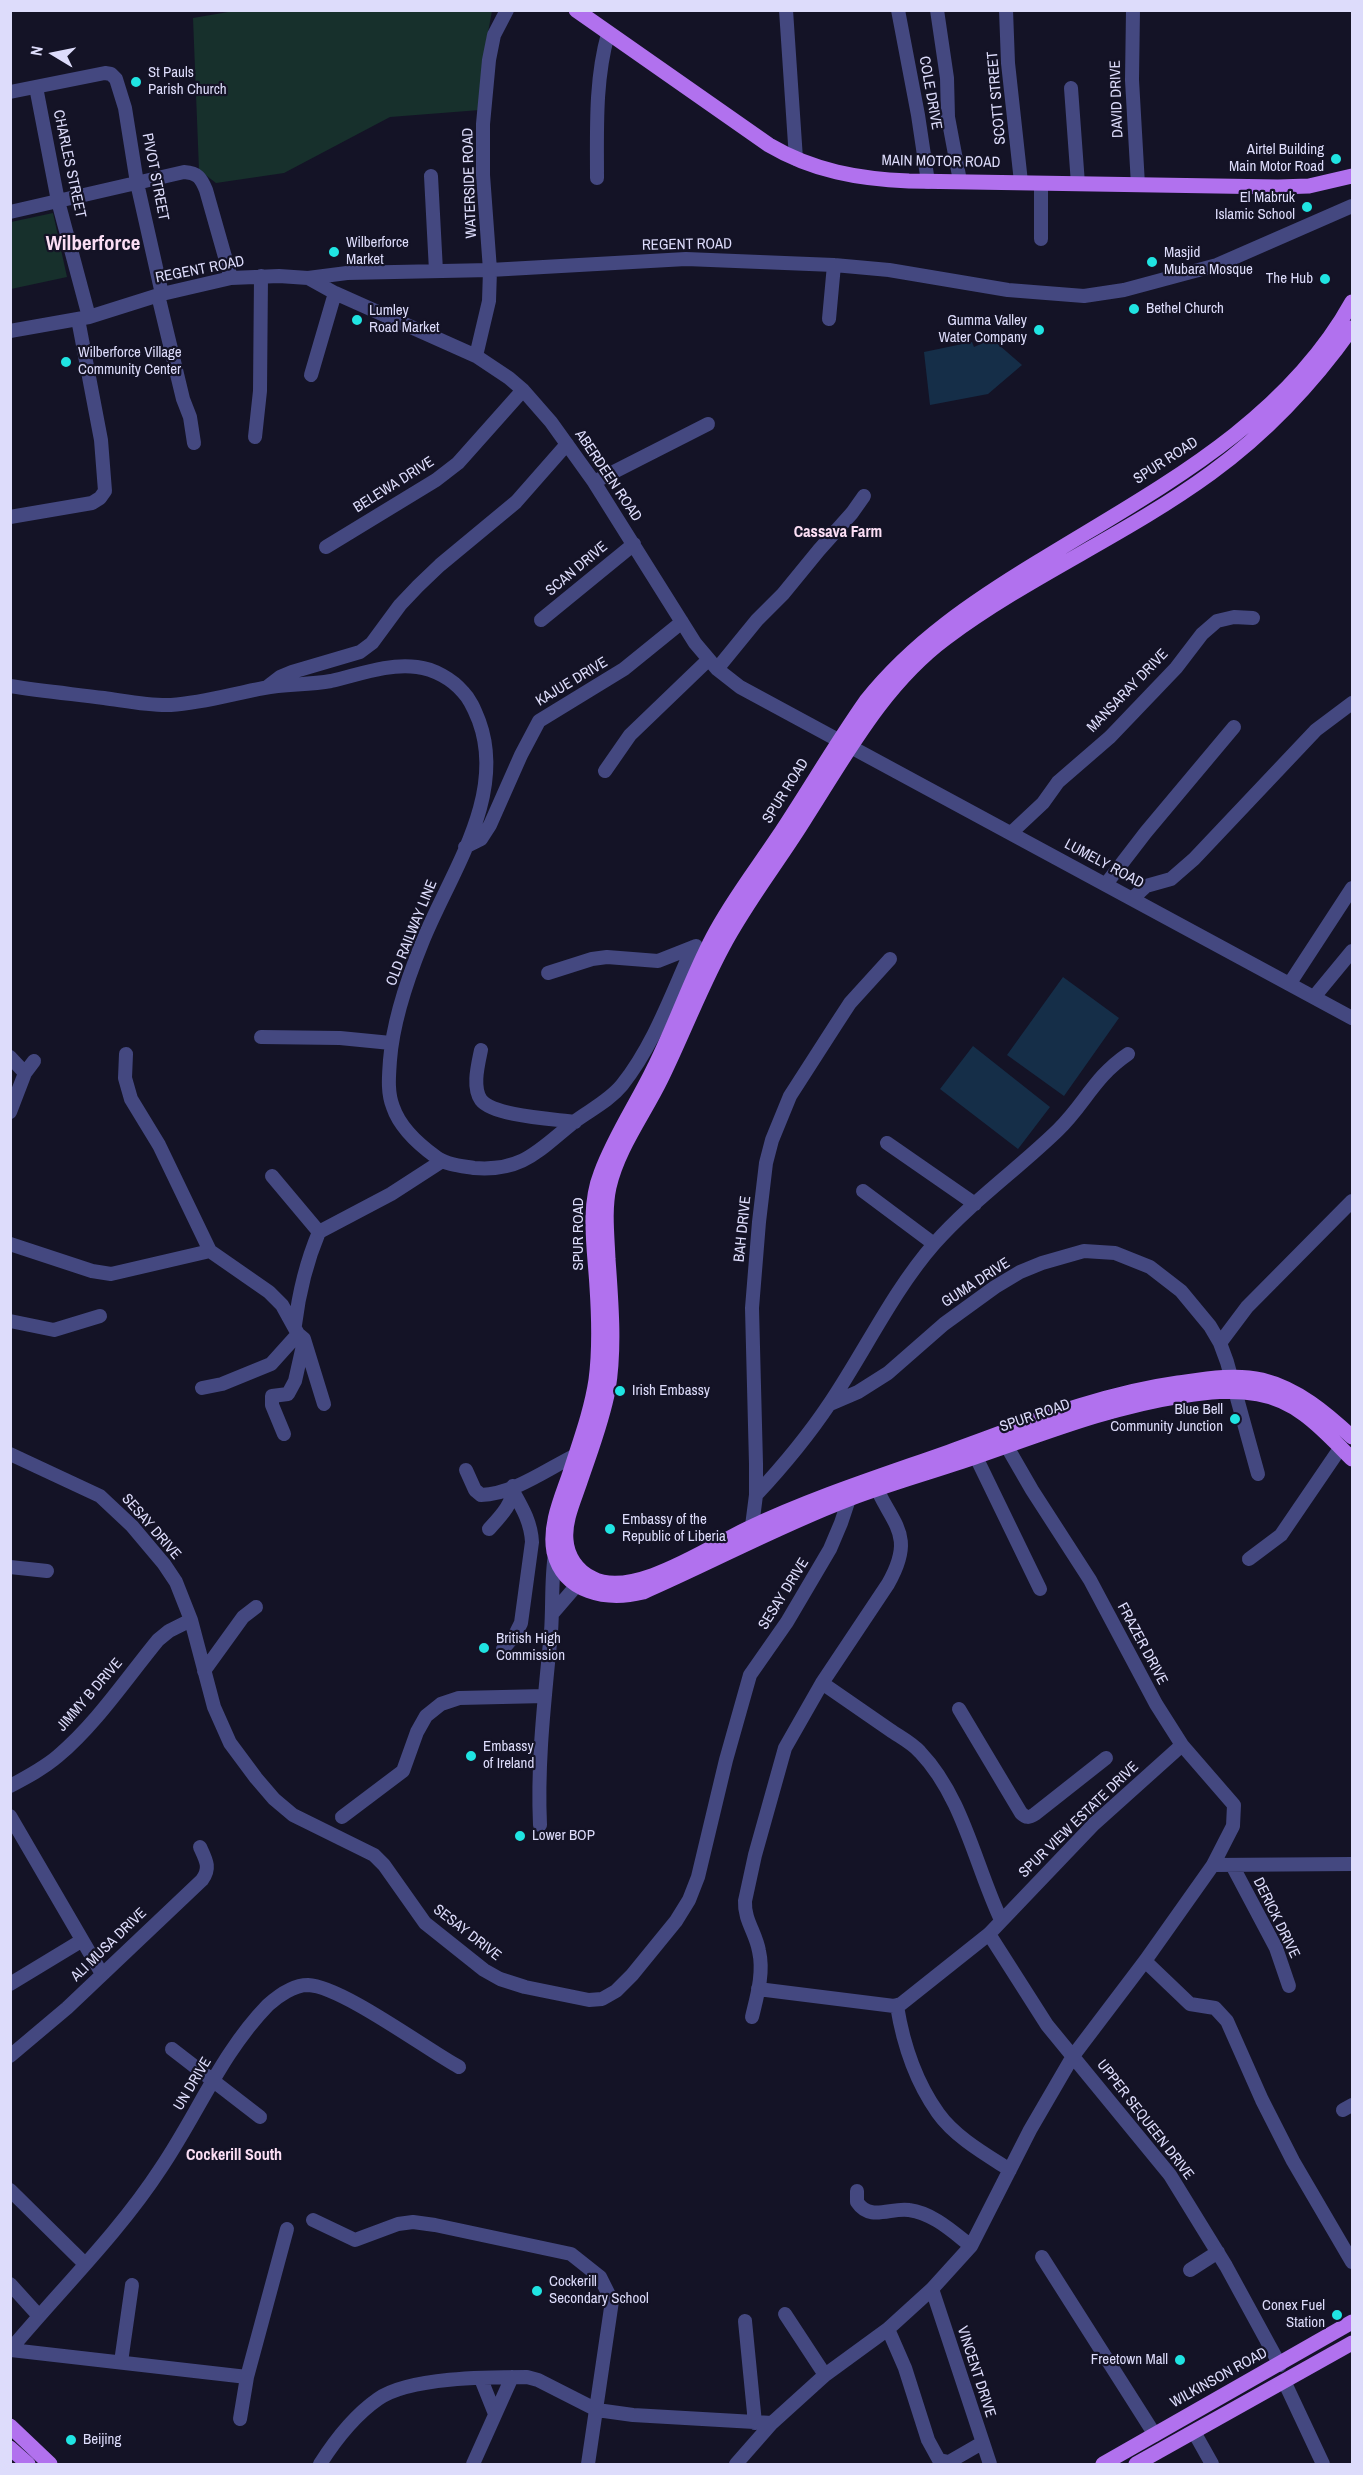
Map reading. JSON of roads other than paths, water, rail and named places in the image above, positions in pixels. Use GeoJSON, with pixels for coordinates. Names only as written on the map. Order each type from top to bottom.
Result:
{"type":"FeatureCollection","features":[{"type":"Feature","properties":{"kind":"main road","name":"MAIN MOTOR ROAD"},"geometry":{"type":"LineString","coordinates":[[576,10],[769,145],[796,159],[832,172],[879,180],[928,182],[1290,187],[1309,186],[1353,176]]}},
{"type":"Feature","properties":{"kind":"main road","name":"SPUR ROAD"},"geometry":{"type":"LineString","coordinates":[[555,1554],[554,1524],[588,1418],[596,1380],[600,1176],[610,1150],[641,1095],[662,1051],[712,938],[845,743],[895,684],[918,661],[1014,584],[1166,502],[1207,476],[1235,454],[1306,386],[1350,323],[1353,302]]}},
{"type":"Feature","properties":{"kind":"main road","name":"SPUR ROAD"},"geometry":{"type":"LineString","coordinates":[[708,1555],[623,1584],[608,1584],[592,1579],[581,1570],[567,1550],[565,1535],[568,1518],[600,1424],[608,1392],[612,1360],[600,1220],[615,1167],[664,1073],[722,948],[845,743]]}},
{"type":"Feature","properties":{"kind":"main road","name":"SPUR ROAD"},"geometry":{"type":"LineString","coordinates":[[577,1585],[594,1594],[611,1597],[643,1592],[754,1532],[848,1493],[1163,1385],[1233,1384],[1261,1380],[1291,1390],[1314,1404],[1347,1442],[1353,1459]]}},
{"type":"Feature","properties":{"kind":"main road","name":"SPUR ROAD"},"geometry":{"type":"LineString","coordinates":[[953,1456],[976,1456],[1003,1439]]}},
{"type":"Feature","properties":{"kind":"main road"},"geometry":{"type":"LineString","coordinates":[[555,1554],[566,1574],[577,1585]]}},
{"type":"Feature","properties":{"kind":"main road","name":"WILKINSON ROAD"},"geometry":{"type":"LineString","coordinates":[[1103,2464],[1353,2322]]}},
{"type":"Feature","properties":{"kind":"main road"},"geometry":{"type":"LineString","coordinates":[[1136,2464],[1348,2346],[1335,2333]]}},
{"type":"Feature","properties":{"kind":"main road"},"geometry":{"type":"LineString","coordinates":[[1202,2409],[1210,2423]]}},
{"type":"Feature","properties":{"kind":"main road"},"geometry":{"type":"LineString","coordinates":[[10,2426],[50,2464]]}},
{"type":"Feature","properties":{"kind":"main road"},"geometry":{"type":"LineString","coordinates":[[10,2448],[28,2464]]}},
{"type":"Feature","properties":{"kind":"street","name":"WATERSIDE ROAD"},"geometry":{"type":"LineString","coordinates":[[476,356],[489,301],[490,270],[483,175],[483,124],[489,60],[494,35],[507,10]]}},
{"type":"Feature","properties":{"kind":"street"},"geometry":{"type":"LineString","coordinates":[[786,10],[796,159]]}},
{"type":"Feature","properties":{"kind":"street","name":"COLE DRIVE"},"geometry":{"type":"LineString","coordinates":[[898,10],[928,182]]}},
{"type":"Feature","properties":{"kind":"street"},"geometry":{"type":"LineString","coordinates":[[937,10],[947,78],[948,117],[960,181]]}},
{"type":"Feature","properties":{"kind":"street","name":"SCOTT STREET"},"geometry":{"type":"LineString","coordinates":[[1006,10],[1008,63],[1021,182]]}},
{"type":"Feature","properties":{"kind":"street","name":"DAVID DRIVE"},"geometry":{"type":"LineString","coordinates":[[1133,10],[1131,80],[1138,185]]}},
{"type":"Feature","properties":{"kind":"street"},"geometry":{"type":"LineString","coordinates":[[597,178],[597,103],[602,53],[608,33]]}},
{"type":"Feature","properties":{"kind":"street","name":"PIVOT STREET"},"geometry":{"type":"LineString","coordinates":[[36,87],[105,74],[111,74],[116,79],[125,108],[137,183],[194,443]]}},
{"type":"Feature","properties":{"kind":"street"},"geometry":{"type":"LineString","coordinates":[[10,92],[36,87]]}},
{"type":"Feature","properties":{"kind":"street","name":"CHARLES STREET"},"geometry":{"type":"LineString","coordinates":[[10,517],[92,503],[105,491],[106,482],[83,318],[36,87]]}},
{"type":"Feature","properties":{"kind":"street"},"geometry":{"type":"LineString","coordinates":[[1071,88],[1078,184]]}},
{"type":"Feature","properties":{"kind":"street"},"geometry":{"type":"LineString","coordinates":[[10,212],[184,172],[193,172],[203,184],[231,278]]}},
{"type":"Feature","properties":{"kind":"street"},"geometry":{"type":"LineString","coordinates":[[431,176],[436,271]]}},
{"type":"Feature","properties":{"kind":"street"},"geometry":{"type":"LineString","coordinates":[[1041,183],[1041,239]]}},
{"type":"Feature","properties":{"kind":"street","name":"REGENT ROAD"},"geometry":{"type":"LineString","coordinates":[[10,331],[83,318],[160,294],[231,278],[261,276],[308,278],[347,273],[490,270],[686,259],[834,265],[889,270],[1038,294],[1084,296],[1104,294],[1217,265],[1353,206]]}},
{"type":"Feature","properties":{"kind":"street"},"geometry":{"type":"LineString","coordinates":[[829,320],[834,265]]}},
{"type":"Feature","properties":{"kind":"street"},"geometry":{"type":"LineString","coordinates":[[255,437],[261,391],[261,276]]}},
{"type":"Feature","properties":{"kind":"street","name":"ABERDEEN ROAD"},"geometry":{"type":"LineString","coordinates":[[308,278],[335,293],[476,356],[523,390],[567,444],[594,482],[682,622],[713,665],[740,687],[770,705],[845,743]]}},
{"type":"Feature","properties":{"kind":"street"},"geometry":{"type":"LineString","coordinates":[[311,375],[335,293]]}},
{"type":"Feature","properties":{"kind":"street","name":"BELEWA DRIVE"},"geometry":{"type":"LineString","coordinates":[[326,547],[436,480],[458,463],[523,390]]}},
{"type":"Feature","properties":{"kind":"street"},"geometry":{"type":"LineString","coordinates":[[594,482],[708,424]]}},
{"type":"Feature","properties":{"kind":"street","name":"OLD RAILWAY LINE"},"geometry":{"type":"LineString","coordinates":[[267,687],[280,677],[360,652],[372,643],[400,604],[440,565],[516,502],[567,444]]}},
{"type":"Feature","properties":{"kind":"street"},"geometry":{"type":"LineString","coordinates":[[605,771],[630,735],[713,665],[864,496]]}},
{"type":"Feature","properties":{"kind":"street","name":"SCAN DRIVE"},"geometry":{"type":"LineString","coordinates":[[541,620],[634,544]]}},
{"type":"Feature","properties":{"kind":"street","name":"MANSARAY DRIVE"},"geometry":{"type":"LineString","coordinates":[[1011,833],[1043,803],[1058,782],[1110,737],[1176,668],[1202,634],[1217,621],[1234,617],[1253,618]]}},
{"type":"Feature","properties":{"kind":"street","name":"KAJUE DRIVE"},"geometry":{"type":"LineString","coordinates":[[465,847],[481,839],[490,825],[539,721],[624,669],[682,622]]}},
{"type":"Feature","properties":{"kind":"street","name":"OLD RAILWAY LINE"},"geometry":{"type":"LineString","coordinates":[[10,686],[167,705],[210,702],[267,687],[301,686],[390,668],[415,666],[433,670],[463,691],[473,704],[482,730],[488,755],[487,778],[472,831],[410,975],[391,1042],[389,1083],[392,1106],[401,1124],[417,1142],[442,1161],[491,1169],[518,1165],[537,1154],[620,1088],[654,1032],[693,947]]}},
{"type":"Feature","properties":{"kind":"street"},"geometry":{"type":"LineString","coordinates":[[1133,898],[1146,886],[1171,879],[1194,859],[1316,730],[1353,703]]}},
{"type":"Feature","properties":{"kind":"street"},"geometry":{"type":"LineString","coordinates":[[1106,884],[1146,832],[1234,727]]}},
{"type":"Feature","properties":{"kind":"street","name":"LUMELY ROAD"},"geometry":{"type":"LineString","coordinates":[[845,743],[1353,1018]]}},
{"type":"Feature","properties":{"kind":"street"},"geometry":{"type":"LineString","coordinates":[[1290,983],[1353,888]]}},
{"type":"Feature","properties":{"kind":"street"},"geometry":{"type":"LineString","coordinates":[[548,973],[592,959],[607,957],[658,961],[712,938]]}},
{"type":"Feature","properties":{"kind":"street"},"geometry":{"type":"LineString","coordinates":[[1314,997],[1353,951]]}},
{"type":"Feature","properties":{"kind":"street","name":"BAH DRIVE"},"geometry":{"type":"LineString","coordinates":[[754,1532],[756,1495],[752,1308],[759,1222],[772,1140],[790,1096],[829,1035],[850,1003],[890,959]]}},
{"type":"Feature","properties":{"kind":"street"},"geometry":{"type":"LineString","coordinates":[[261,1037],[340,1038],[391,1042]]}},
{"type":"Feature","properties":{"kind":"street"},"geometry":{"type":"LineString","coordinates":[[481,1050],[477,1090],[482,1102],[513,1113],[575,1122]]}},
{"type":"Feature","properties":{"kind":"street"},"geometry":{"type":"LineString","coordinates":[[126,1054],[125,1078],[131,1099],[159,1145],[210,1251],[269,1292],[282,1305],[299,1333],[324,1404]]}},
{"type":"Feature","properties":{"kind":"street"},"geometry":{"type":"LineString","coordinates":[[756,1495],[803,1441],[830,1404],[877,1327],[934,1244],[1061,1127],[1101,1076],[1128,1054]]}},
{"type":"Feature","properties":{"kind":"street"},"geometry":{"type":"LineString","coordinates":[[10,1057],[29,1067],[10,1112]]}},
{"type":"Feature","properties":{"kind":"street"},"geometry":{"type":"LineString","coordinates":[[887,1143],[975,1204]]}},
{"type":"Feature","properties":{"kind":"street"},"geometry":{"type":"LineString","coordinates":[[284,1434],[272,1405],[272,1396],[288,1394],[295,1381],[300,1285],[319,1232],[399,1189],[442,1161]]}},
{"type":"Feature","properties":{"kind":"street"},"geometry":{"type":"LineString","coordinates":[[272,1176],[319,1232]]}},
{"type":"Feature","properties":{"kind":"street"},"geometry":{"type":"LineString","coordinates":[[862,1191],[934,1244]]}},
{"type":"Feature","properties":{"kind":"street"},"geometry":{"type":"LineString","coordinates":[[1220,1343],[1247,1307],[1351,1204]]}},
{"type":"Feature","properties":{"kind":"street"},"geometry":{"type":"LineString","coordinates":[[10,1244],[92,1272],[111,1274],[210,1251]]}},
{"type":"Feature","properties":{"kind":"street","name":"GUMA DRIVE"},"geometry":{"type":"LineString","coordinates":[[830,1404],[858,1392],[888,1373],[944,1324],[995,1287],[1042,1263],[1084,1251],[1115,1252],[1150,1267],[1181,1291],[1210,1326],[1220,1343],[1258,1473]]}},
{"type":"Feature","properties":{"kind":"street"},"geometry":{"type":"LineString","coordinates":[[10,1321],[40,1329],[60,1330],[100,1316]]}},
{"type":"Feature","properties":{"kind":"street"},"geometry":{"type":"LineString","coordinates":[[202,1388],[222,1384],[271,1364],[299,1333]]}},
{"type":"Feature","properties":{"kind":"street","name":"FRAZER DRIVE"},"geometry":{"type":"LineString","coordinates":[[736,2464],[772,2423],[825,2375],[904,2315],[932,2289],[971,2246],[1030,2130],[1073,2056],[1145,1961],[1213,1865],[1233,1826],[1234,1805],[1182,1745],[1156,1704],[1090,1580],[1032,1490],[1003,1439]]}},
{"type":"Feature","properties":{"kind":"street"},"geometry":{"type":"LineString","coordinates":[[1249,1559],[1281,1535],[1347,1442]]}},
{"type":"Feature","properties":{"kind":"street","name":"SESAY DRIVE"},"geometry":{"type":"LineString","coordinates":[[10,1454],[100,1496],[117,1510],[164,1564],[176,1582],[191,1620],[214,1707],[230,1743],[262,1785],[293,1815],[374,1855],[384,1865],[425,1923],[484,1970],[500,1979],[525,1987],[589,2000],[602,1999],[616,1991],[676,1921],[689,1900],[698,1877],[726,1760],[750,1675],[812,1582],[830,1549],[848,1493]]}},
{"type":"Feature","properties":{"kind":"street"},"geometry":{"type":"LineString","coordinates":[[466,1470],[475,1490],[481,1495],[514,1490],[576,1455]]}},
{"type":"Feature","properties":{"kind":"street"},"geometry":{"type":"LineString","coordinates":[[976,1456],[1040,1589]]}},
{"type":"Feature","properties":{"kind":"street"},"geometry":{"type":"LineString","coordinates":[[752,2017],[761,1963],[759,1949],[745,1911],[745,1901],[778,1769],[795,1727],[898,1567],[903,1547],[900,1531],[875,1484]]}},
{"type":"Feature","properties":{"kind":"street"},"geometry":{"type":"LineString","coordinates":[[489,1529],[499,1518],[514,1490]]}},
{"type":"Feature","properties":{"kind":"street"},"geometry":{"type":"LineString","coordinates":[[503,1649],[515,1635],[521,1623],[532,1542],[527,1516],[514,1490]]}},
{"type":"Feature","properties":{"kind":"street"},"geometry":{"type":"LineString","coordinates":[[540,1825],[538,1769],[555,1554]]}},
{"type":"Feature","properties":{"kind":"street"},"geometry":{"type":"LineString","coordinates":[[10,1567],[47,1571]]}},
{"type":"Feature","properties":{"kind":"street"},"geometry":{"type":"LineString","coordinates":[[552,1614],[577,1585]]}},
{"type":"Feature","properties":{"kind":"street"},"geometry":{"type":"LineString","coordinates":[[204,1671],[243,1617],[256,1607]]}},
{"type":"Feature","properties":{"kind":"street","name":"JIMMY B DRIVE"},"geometry":{"type":"LineString","coordinates":[[10,1786],[58,1756],[85,1729],[158,1640],[169,1631],[191,1620]]}},
{"type":"Feature","properties":{"kind":"street"},"geometry":{"type":"LineString","coordinates":[[822,1683],[919,1750],[937,1773],[957,1811],[987,1891],[1001,1920]]}},
{"type":"Feature","properties":{"kind":"street"},"geometry":{"type":"LineString","coordinates":[[342,1817],[403,1771],[417,1732],[426,1716],[441,1704],[459,1698],[545,1696]]}},
{"type":"Feature","properties":{"kind":"street"},"geometry":{"type":"LineString","coordinates":[[959,1709],[1025,1817],[1035,1814],[1106,1758]]}},
{"type":"Feature","properties":{"kind":"street","name":"SPUR VIEW ESTATE DRIVE"},"geometry":{"type":"LineString","coordinates":[[897,2006],[911,1998],[989,1934],[1094,1824],[1182,1745]]}},
{"type":"Feature","properties":{"kind":"street"},"geometry":{"type":"LineString","coordinates":[[10,1816],[102,1974]]}},
{"type":"Feature","properties":{"kind":"street","name":"ALI MUSA DRIVE"},"geometry":{"type":"LineString","coordinates":[[10,2056],[34,2038],[202,1880],[208,1870],[208,1864],[200,1847]]}},
{"type":"Feature","properties":{"kind":"street","name":"DERICK DRIVE"},"geometry":{"type":"LineString","coordinates":[[1213,1865],[1353,1864]]}},
{"type":"Feature","properties":{"kind":"street","name":"DERICK DRIVE"},"geometry":{"type":"LineString","coordinates":[[1232,1865],[1276,1948],[1289,1986]]}},
{"type":"Feature","properties":{"kind":"street","name":"UPPER SEQUEEN DRIVE"},"geometry":{"type":"LineString","coordinates":[[989,1934],[1047,2025],[1170,2175],[1218,2252],[1280,2365]]}},
{"type":"Feature","properties":{"kind":"street"},"geometry":{"type":"LineString","coordinates":[[10,1984],[81,1941]]}},
{"type":"Feature","properties":{"kind":"street"},"geometry":{"type":"LineString","coordinates":[[1145,1961],[1190,2004],[1215,2008],[1227,2020],[1262,2100],[1293,2162],[1353,2262]]}},
{"type":"Feature","properties":{"kind":"street","name":"UN DRIVE"},"geometry":{"type":"LineString","coordinates":[[11,2350],[85,2264],[160,2170],[213,2080],[249,2027],[269,2004],[289,1990],[307,1985],[327,1990],[349,2000],[459,2067]]}},
{"type":"Feature","properties":{"kind":"street"},"geometry":{"type":"LineString","coordinates":[[758,1989],[897,2006],[901,2033],[912,2062],[938,2114],[976,2148],[1010,2170]]}},
{"type":"Feature","properties":{"kind":"street"},"geometry":{"type":"LineString","coordinates":[[172,2049],[260,2117]]}},
{"type":"Feature","properties":{"kind":"street"},"geometry":{"type":"LineString","coordinates":[[10,2190],[85,2264]]}},
{"type":"Feature","properties":{"kind":"street"},"geometry":{"type":"LineString","coordinates":[[857,2191],[857,2202],[862,2209],[878,2213],[902,2210],[918,2212],[945,2225],[971,2246]]}},
{"type":"Feature","properties":{"kind":"street"},"geometry":{"type":"LineString","coordinates":[[313,2220],[355,2240],[398,2224],[413,2222],[571,2254],[600,2277],[612,2301],[588,2464]]}},
{"type":"Feature","properties":{"kind":"street"},"geometry":{"type":"LineString","coordinates":[[240,2420],[247,2377],[287,2229]]}},
{"type":"Feature","properties":{"kind":"street"},"geometry":{"type":"LineString","coordinates":[[1190,2270],[1218,2252]]}},
{"type":"Feature","properties":{"kind":"street"},"geometry":{"type":"LineString","coordinates":[[1042,2257],[1155,2435]]}},
{"type":"Feature","properties":{"kind":"street"},"geometry":{"type":"LineString","coordinates":[[10,2284],[39,2316]]}},
{"type":"Feature","properties":{"kind":"street"},"geometry":{"type":"LineString","coordinates":[[121,2362],[132,2285]]}},
{"type":"Feature","properties":{"kind":"street","name":"VINCENT DRIVE"},"geometry":{"type":"LineString","coordinates":[[932,2289],[990,2464]]}},
{"type":"Feature","properties":{"kind":"street"},"geometry":{"type":"LineString","coordinates":[[785,2314],[825,2375]]}},
{"type":"Feature","properties":{"kind":"street"},"geometry":{"type":"LineString","coordinates":[[744,2322],[755,2422]]}},
{"type":"Feature","properties":{"kind":"street"},"geometry":{"type":"LineString","coordinates":[[888,2329],[905,2368],[928,2440],[939,2460],[949,2462],[982,2443]]}},
{"type":"Feature","properties":{"kind":"street"},"geometry":{"type":"LineString","coordinates":[[11,2350],[247,2377]]}},
{"type":"Feature","properties":{"kind":"street"},"geometry":{"type":"LineString","coordinates":[[473,2464],[512,2377]]}},
{"type":"Feature","properties":{"kind":"street"},"geometry":{"type":"LineString","coordinates":[[320,2464],[329,2450],[378,2399],[396,2389],[419,2384],[512,2377],[538,2380],[597,2410],[772,2423]]}},
{"type":"Feature","properties":{"kind":"street"},"geometry":{"type":"LineString","coordinates":[[481,2379],[495,2414]]}},
{"type":"Feature","properties":{"kind":"street"},"geometry":{"type":"LineString","coordinates":[[1284,2382],[1323,2464]]}},
{"type":"Feature","properties":{"kind":"street"},"geometry":{"type":"LineString","coordinates":[[1194,2432],[1212,2464]]}},
{"type":"Feature","properties":{"kind":"water"},"geometry":{"type":"Polygon","coordinates":[[[992,339],[1022,365],[988,394],[930,405],[924,352],[972,342],[974,347],[992,339]]]}},
{"type":"Feature","properties":{"kind":"water"},"geometry":{"type":"Polygon","coordinates":[[[1063,977],[1119,1018],[1064,1096],[1007,1055],[1063,977]]]}},
{"type":"Feature","properties":{"kind":"water"},"geometry":{"type":"Polygon","coordinates":[[[973,1046],[1050,1107],[1018,1149],[940,1089],[973,1046]]]}},
{"type":"Feature","properties":{"kind":"place","name":"St Pauls Parish Church"},"geometry":{"type":"Point","coordinates":[136,82]}},
{"type":"Feature","properties":{"kind":"place","name":"Airtel Building Main Motor Road"},"geometry":{"type":"Point","coordinates":[1336,159]}},
{"type":"Feature","properties":{"kind":"place","name":"El Mabruk Islamic School"},"geometry":{"type":"Point","coordinates":[1307,207]}},
{"type":"Feature","properties":{"kind":"place","name":"Wilberforce Market"},"geometry":{"type":"Point","coordinates":[334,252]}},
{"type":"Feature","properties":{"kind":"place","name":"Masjid Mubara Mosque"},"geometry":{"type":"Point","coordinates":[1152,262]}},
{"type":"Feature","properties":{"kind":"place","name":"The Hub"},"geometry":{"type":"Point","coordinates":[1325,279]}},
{"type":"Feature","properties":{"kind":"place","name":"Bethel Church"},"geometry":{"type":"Point","coordinates":[1134,309]}},
{"type":"Feature","properties":{"kind":"place","name":"Lumley Road Market"},"geometry":{"type":"Point","coordinates":[357,320]}},
{"type":"Feature","properties":{"kind":"place","name":"Gumma Valley Water Company"},"geometry":{"type":"Point","coordinates":[1039,330]}},
{"type":"Feature","properties":{"kind":"place","name":"Wilberforce Village Community Center"},"geometry":{"type":"Point","coordinates":[66,362]}},
{"type":"Feature","properties":{"kind":"place","name":"Irish Embassy"},"geometry":{"type":"Point","coordinates":[620,1391]}},
{"type":"Feature","properties":{"kind":"place","name":"Blue Bell Community Junction"},"geometry":{"type":"Point","coordinates":[1235,1419]}},
{"type":"Feature","properties":{"kind":"place","name":"Embassy of the Republic of Liberia"},"geometry":{"type":"Point","coordinates":[610,1529]}},
{"type":"Feature","properties":{"kind":"place","name":"British High Commission"},"geometry":{"type":"Point","coordinates":[484,1648]}},
{"type":"Feature","properties":{"kind":"place","name":"Embassy of Ireland"},"geometry":{"type":"Point","coordinates":[471,1756]}},
{"type":"Feature","properties":{"kind":"place","name":"Lower BOP"},"geometry":{"type":"Point","coordinates":[520,1836]}},
{"type":"Feature","properties":{"kind":"place","name":"Cockerill Secondary School"},"geometry":{"type":"Point","coordinates":[537,2291]}},
{"type":"Feature","properties":{"kind":"place","name":"Conex Fuel Station"},"geometry":{"type":"Point","coordinates":[1337,2315]}},
{"type":"Feature","properties":{"kind":"place","name":"Freetown Mall"},"geometry":{"type":"Point","coordinates":[1180,2360]}},
{"type":"Feature","properties":{"kind":"place","name":"Beijing"},"geometry":{"type":"Point","coordinates":[71,2440]}},
{"type":"Feature","properties":{"kind":"district","name":"Wilberforce"},"geometry":{"type":"Point","coordinates":[93,244]}},
{"type":"Feature","properties":{"kind":"district","name":"Cassava Farm"},"geometry":{"type":"Point","coordinates":[838,533]}},
{"type":"Feature","properties":{"kind":"district","name":"Cockerill South"},"geometry":{"type":"Point","coordinates":[234,2156]}}]}
